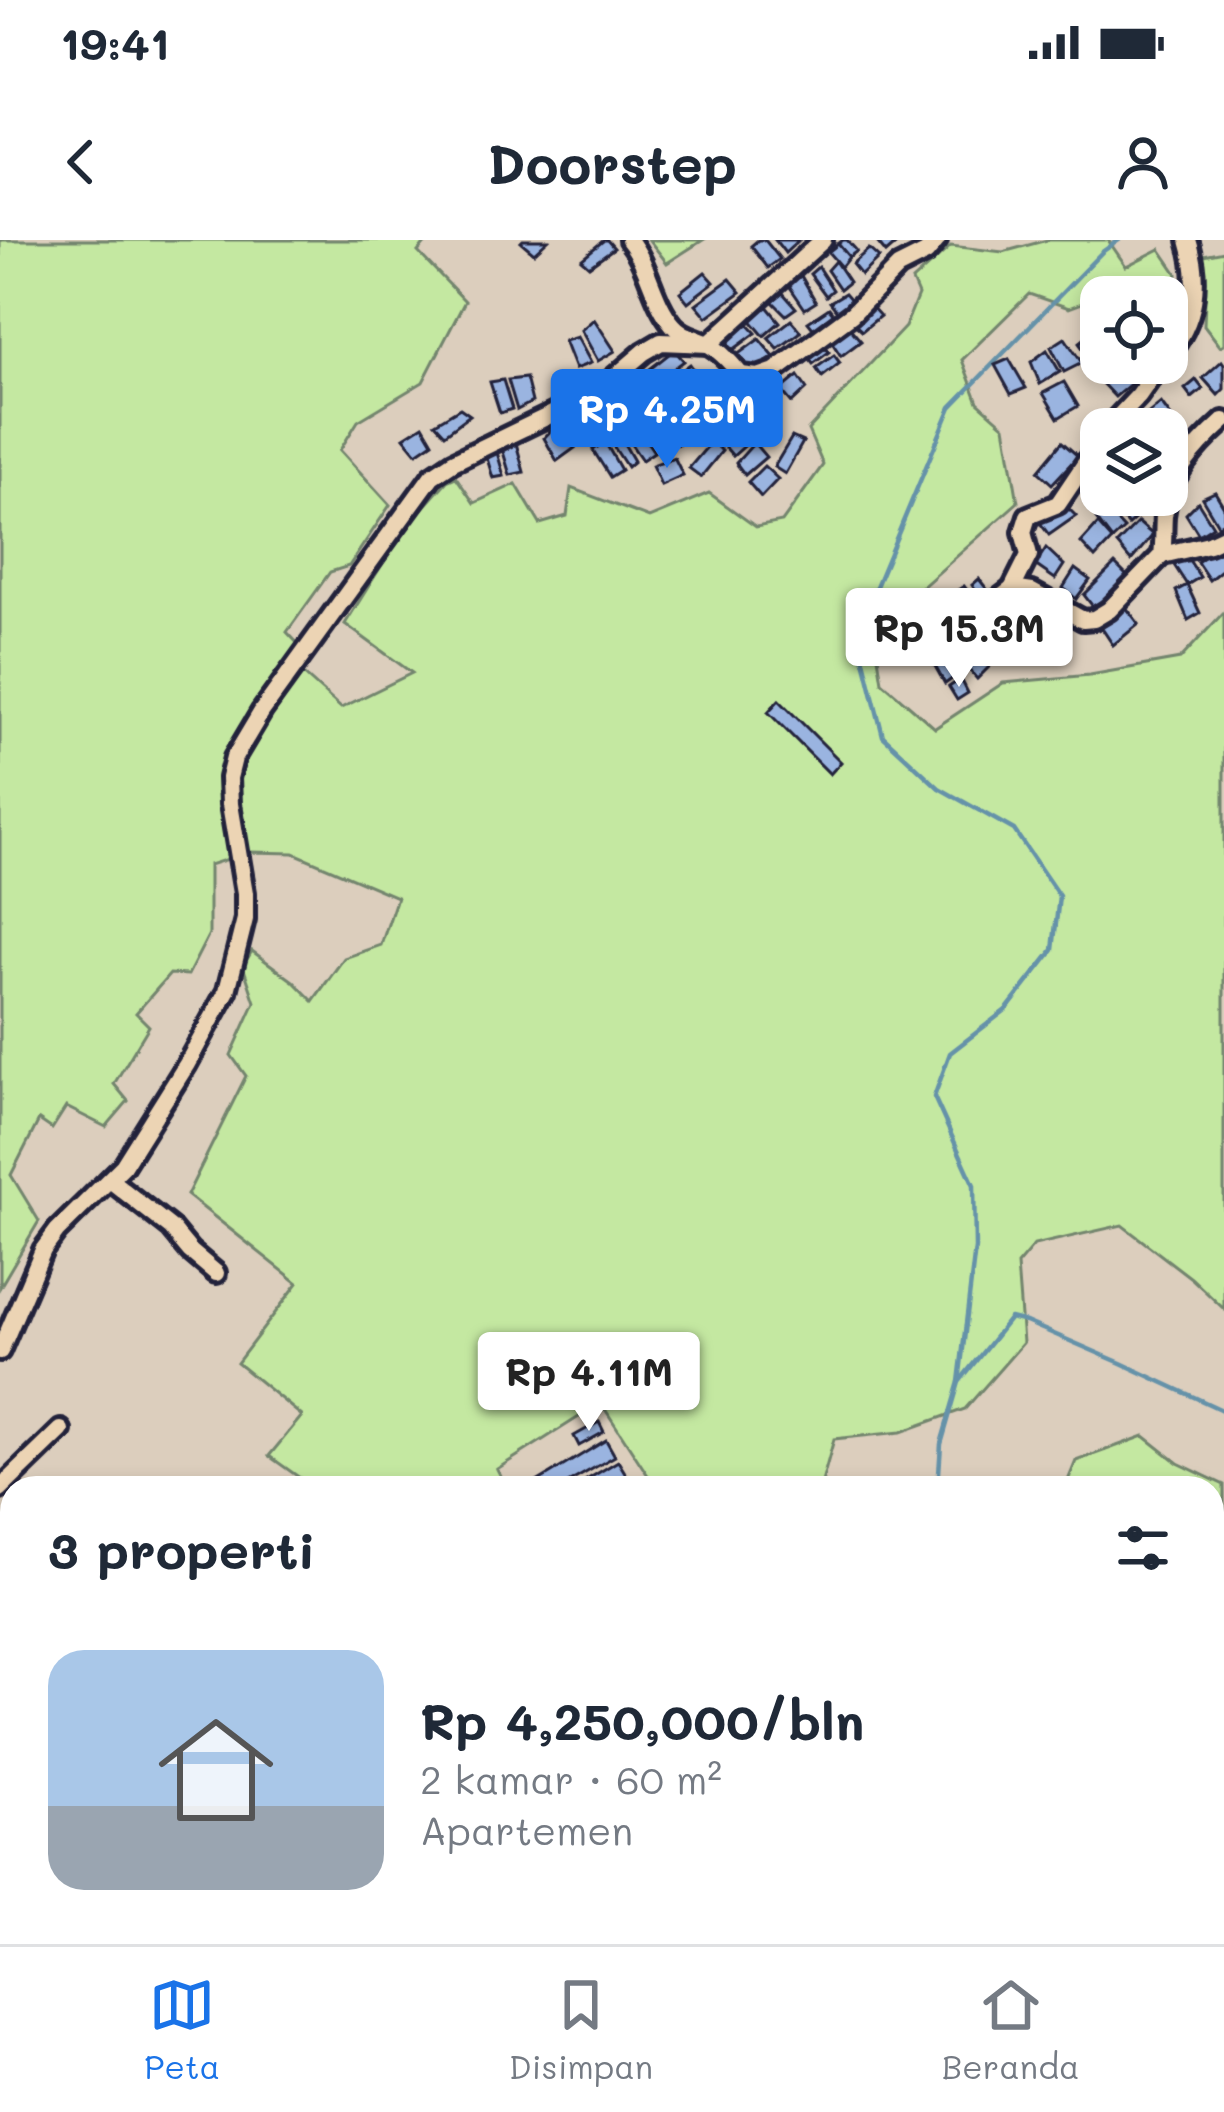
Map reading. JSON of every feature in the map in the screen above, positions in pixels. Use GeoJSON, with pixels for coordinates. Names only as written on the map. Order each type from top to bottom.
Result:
{"type":"FeatureCollection","features":[{"type":"Feature","properties":{"kind":"street"},"geometry":{"type":"LineString","coordinates":[[629,240],[672,325],[709,344],[741,375],[736,413],[754,428]]}},
{"type":"Feature","properties":{"kind":"street"},"geometry":{"type":"LineString","coordinates":[[0,1351],[43,1250],[123,1166],[219,1010],[245,919],[230,804],[234,758],[262,711],[432,476],[596,393],[661,342],[709,344],[823,240]]}},
{"type":"Feature","properties":{"kind":"street"},"geometry":{"type":"LineString","coordinates":[[741,375],[766,376],[775,371],[852,314],[898,267],[926,253],[937,240]]}},
{"type":"Feature","properties":{"kind":"street"},"geometry":{"type":"LineString","coordinates":[[1188,240],[1196,299],[1188,320]]}},
{"type":"Feature","properties":{"kind":"street"},"geometry":{"type":"LineString","coordinates":[[1125,408],[1147,384]]}},
{"type":"Feature","properties":{"kind":"street"},"geometry":{"type":"LineString","coordinates":[[1162,555],[1169,491],[1192,450],[1224,421]]}},
{"type":"Feature","properties":{"kind":"street"},"geometry":{"type":"LineString","coordinates":[[883,631],[970,621],[1012,590],[1029,555],[1023,532],[1028,516],[1058,504],[1080,471]]}},
{"type":"Feature","properties":{"kind":"street"},"geometry":{"type":"LineString","coordinates":[[1012,590],[1032,592],[1083,620],[1094,619],[1109,610],[1162,555],[1224,537]]}},
{"type":"Feature","properties":{"kind":"street"},"geometry":{"type":"LineString","coordinates":[[110,1180],[172,1228],[216,1273]]}},
{"type":"Feature","properties":{"kind":"street"},"geometry":{"type":"LineString","coordinates":[[17,1476],[61,1430]]}},
{"type":"Feature","properties":{"kind":"green space"},"geometry":{"type":"Polygon","coordinates":[[[0,240],[428,240],[418,252],[465,301],[423,382],[358,421],[340,450],[390,505],[349,566],[330,572],[287,632],[301,647],[291,663],[341,708],[412,673],[345,624],[405,528],[447,481],[456,477],[474,503],[516,484],[540,524],[567,516],[571,488],[649,518],[709,493],[756,527],[782,522],[823,465],[808,430],[905,327],[918,295],[912,281],[951,246],[1003,252],[1047,240],[1108,240],[1126,266],[1160,249],[1177,276],[1080,276],[1080,304],[1069,308],[1029,294],[962,360],[978,402],[1005,426],[1018,502],[920,589],[872,618],[882,682],[935,728],[1003,683],[1090,675],[1180,659],[1224,612],[1224,1309],[1122,1225],[1034,1245],[1017,1265],[1023,1343],[965,1409],[901,1432],[834,1439],[824,1476],[648,1476],[601,1403],[497,1469],[501,1476],[297,1476],[269,1456],[302,1416],[237,1363],[298,1283],[187,1195],[246,1076],[231,1055],[255,1002],[243,966],[252,951],[313,1001],[344,958],[381,945],[397,897],[294,853],[250,852],[209,865],[209,934],[188,975],[170,974],[136,1013],[149,1026],[114,1084],[128,1101],[106,1127],[66,1107],[52,1129],[39,1120],[11,1175],[39,1221],[0,1287],[0,240]]]}},
{"type":"Feature","properties":{"kind":"green space"},"geometry":{"type":"Polygon","coordinates":[[[649,240],[703,240],[667,263],[649,240]]]}},
{"type":"Feature","properties":{"kind":"green space"},"geometry":{"type":"Polygon","coordinates":[[[1224,251],[1224,344],[1220,346],[1204,325],[1206,275],[1199,256],[1224,251]]]}},
{"type":"Feature","properties":{"kind":"green space"},"geometry":{"type":"Polygon","coordinates":[[[1144,1436],[1178,1463],[1205,1476],[1070,1476],[1076,1461],[1144,1436]]]}},
{"type":"Feature","properties":{"kind":"building"},"geometry":{"type":"Polygon","coordinates":[[[523,240],[548,240],[534,253],[523,240]]]}},
{"type":"Feature","properties":{"kind":"building"},"geometry":{"type":"Polygon","coordinates":[[[604,240],[614,248],[589,266],[581,259],[604,240]]]}},
{"type":"Feature","properties":{"kind":"building"},"geometry":{"type":"Polygon","coordinates":[[[765,240],[780,259],[768,268],[751,246],[765,240]]]}},
{"type":"Feature","properties":{"kind":"building"},"geometry":{"type":"Polygon","coordinates":[[[775,240],[799,240],[785,253],[775,240]]]}},
{"type":"Feature","properties":{"kind":"building"},"geometry":{"type":"Polygon","coordinates":[[[843,240],[857,251],[849,257],[838,244],[843,240]]]}},
{"type":"Feature","properties":{"kind":"building"},"geometry":{"type":"Polygon","coordinates":[[[879,240],[901,240],[886,253],[879,240]]]}},
{"type":"Feature","properties":{"kind":"building"},"geometry":{"type":"Polygon","coordinates":[[[838,244],[849,257],[841,267],[828,252],[838,244]]]}},
{"type":"Feature","properties":{"kind":"building"},"geometry":{"type":"Polygon","coordinates":[[[869,249],[879,258],[861,275],[852,264],[869,249]]]}},
{"type":"Feature","properties":{"kind":"building"},"geometry":{"type":"Polygon","coordinates":[[[835,261],[849,282],[840,289],[827,270],[835,261]]]}},
{"type":"Feature","properties":{"kind":"building"},"geometry":{"type":"Polygon","coordinates":[[[818,267],[833,290],[826,296],[810,274],[818,267]]]}},
{"type":"Feature","properties":{"kind":"building"},"geometry":{"type":"Polygon","coordinates":[[[705,272],[714,282],[688,302],[680,292],[705,272]]]}},
{"type":"Feature","properties":{"kind":"building"},"geometry":{"type":"Polygon","coordinates":[[[800,274],[816,302],[805,309],[788,284],[800,274]]]}},
{"type":"Feature","properties":{"kind":"building"},"geometry":{"type":"Polygon","coordinates":[[[730,279],[741,292],[707,317],[696,304],[730,279]]]}},
{"type":"Feature","properties":{"kind":"building"},"geometry":{"type":"Polygon","coordinates":[[[783,293],[796,308],[786,315],[772,301],[783,293]]]}},
{"type":"Feature","properties":{"kind":"building"},"geometry":{"type":"Polygon","coordinates":[[[845,293],[853,302],[837,311],[830,302],[845,293]]]}},
{"type":"Feature","properties":{"kind":"building"},"geometry":{"type":"Polygon","coordinates":[[[765,304],[780,322],[764,336],[748,317],[765,304]]]}},
{"type":"Feature","properties":{"kind":"building"},"geometry":{"type":"Polygon","coordinates":[[[870,305],[880,316],[862,331],[851,321],[870,305]]]}},
{"type":"Feature","properties":{"kind":"building"},"geometry":{"type":"Polygon","coordinates":[[[829,308],[838,319],[816,332],[808,322],[829,308]]]}},
{"type":"Feature","properties":{"kind":"building"},"geometry":{"type":"Polygon","coordinates":[[[594,319],[615,351],[598,361],[581,330],[594,319]]]}},
{"type":"Feature","properties":{"kind":"building"},"geometry":{"type":"Polygon","coordinates":[[[791,320],[801,332],[778,349],[768,338],[791,320]]]}},
{"type":"Feature","properties":{"kind":"building"},"geometry":{"type":"Polygon","coordinates":[[[746,322],[756,333],[733,350],[722,341],[746,322]]]}},
{"type":"Feature","properties":{"kind":"building"},"geometry":{"type":"Polygon","coordinates":[[[848,326],[861,341],[841,356],[831,341],[848,326]]]}},
{"type":"Feature","properties":{"kind":"building"},"geometry":{"type":"Polygon","coordinates":[[[577,337],[591,363],[575,369],[564,341],[577,337]]]}},
{"type":"Feature","properties":{"kind":"building"},"geometry":{"type":"Polygon","coordinates":[[[1065,338],[1080,364],[1064,372],[1051,347],[1065,338]]]}},
{"type":"Feature","properties":{"kind":"building"},"geometry":{"type":"Polygon","coordinates":[[[759,339],[774,357],[751,372],[737,355],[759,339]]]}},
{"type":"Feature","properties":{"kind":"building"},"geometry":{"type":"Polygon","coordinates":[[[825,346],[829,352],[813,364],[806,355],[825,346]]]}},
{"type":"Feature","properties":{"kind":"building"},"geometry":{"type":"Polygon","coordinates":[[[674,350],[684,361],[655,383],[646,372],[674,350]]]}},
{"type":"Feature","properties":{"kind":"building"},"geometry":{"type":"Polygon","coordinates":[[[1047,350],[1060,372],[1040,384],[1031,362],[1047,350]]]}},
{"type":"Feature","properties":{"kind":"building"},"geometry":{"type":"Polygon","coordinates":[[[834,355],[840,363],[822,377],[816,368],[834,355]]]}},
{"type":"Feature","properties":{"kind":"building"},"geometry":{"type":"Polygon","coordinates":[[[1009,359],[1026,388],[1011,394],[995,365],[1009,359]]]}},
{"type":"Feature","properties":{"kind":"building"},"geometry":{"type":"Polygon","coordinates":[[[1222,361],[1224,389],[1218,395],[1203,378],[1222,361]]]}},
{"type":"Feature","properties":{"kind":"building"},"geometry":{"type":"Polygon","coordinates":[[[690,364],[695,371],[676,388],[670,379],[690,364]]]}},
{"type":"Feature","properties":{"kind":"building"},"geometry":{"type":"Polygon","coordinates":[[[700,373],[723,398],[703,414],[683,393],[700,373]]]}},
{"type":"Feature","properties":{"kind":"building"},"geometry":{"type":"Polygon","coordinates":[[[798,376],[807,389],[792,403],[781,390],[798,376]]]}},
{"type":"Feature","properties":{"kind":"building"},"geometry":{"type":"Polygon","coordinates":[[[526,378],[532,402],[517,410],[508,380],[526,378]]]}},
{"type":"Feature","properties":{"kind":"building"},"geometry":{"type":"Polygon","coordinates":[[[503,380],[512,409],[500,413],[490,382],[503,380]]]}},
{"type":"Feature","properties":{"kind":"building"},"geometry":{"type":"Polygon","coordinates":[[[1196,380],[1203,389],[1192,398],[1185,389],[1196,380]]]}},
{"type":"Feature","properties":{"kind":"building"},"geometry":{"type":"Polygon","coordinates":[[[1064,382],[1078,406],[1058,418],[1043,393],[1064,382]]]}},
{"type":"Feature","properties":{"kind":"building"},"geometry":{"type":"Polygon","coordinates":[[[1103,384],[1131,384],[1115,397],[1103,384]]]}},
{"type":"Feature","properties":{"kind":"building"},"geometry":{"type":"Polygon","coordinates":[[[624,390],[637,409],[628,416],[614,397],[624,390]]]}},
{"type":"Feature","properties":{"kind":"building"},"geometry":{"type":"Polygon","coordinates":[[[751,393],[763,405],[752,414],[742,403],[751,393]]]}},
{"type":"Feature","properties":{"kind":"building"},"geometry":{"type":"Polygon","coordinates":[[[609,397],[628,424],[616,431],[597,405],[609,397]]]}},
{"type":"Feature","properties":{"kind":"building"},"geometry":{"type":"Polygon","coordinates":[[[593,406],[610,432],[601,439],[582,410],[593,406]]]}},
{"type":"Feature","properties":{"kind":"building"},"geometry":{"type":"Polygon","coordinates":[[[460,408],[470,415],[445,434],[435,423],[460,408]]]}},
{"type":"Feature","properties":{"kind":"building"},"geometry":{"type":"Polygon","coordinates":[[[582,410],[596,440],[584,445],[569,418],[582,410]]]}},
{"type":"Feature","properties":{"kind":"building"},"geometry":{"type":"Polygon","coordinates":[[[676,410],[695,432],[678,444],[665,420],[676,410]]]}},
{"type":"Feature","properties":{"kind":"building"},"geometry":{"type":"Polygon","coordinates":[[[653,412],[668,439],[658,446],[642,421],[653,412]]]}},
{"type":"Feature","properties":{"kind":"building"},"geometry":{"type":"Polygon","coordinates":[[[720,412],[729,423],[715,436],[706,427],[720,412]]]}},
{"type":"Feature","properties":{"kind":"building"},"geometry":{"type":"Polygon","coordinates":[[[737,423],[750,441],[733,456],[720,441],[737,423]]]}},
{"type":"Feature","properties":{"kind":"building"},"geometry":{"type":"Polygon","coordinates":[[[423,425],[433,442],[417,453],[404,437],[423,425]]]}},
{"type":"Feature","properties":{"kind":"building"},"geometry":{"type":"Polygon","coordinates":[[[556,425],[575,448],[557,461],[544,438],[556,425]]]}},
{"type":"Feature","properties":{"kind":"building"},"geometry":{"type":"Polygon","coordinates":[[[636,425],[654,452],[642,460],[624,434],[636,425]]]}},
{"type":"Feature","properties":{"kind":"building"},"geometry":{"type":"Polygon","coordinates":[[[619,435],[634,461],[627,467],[610,441],[619,435]]]}},
{"type":"Feature","properties":{"kind":"building"},"geometry":{"type":"Polygon","coordinates":[[[792,437],[803,442],[785,474],[774,467],[792,437]]]}},
{"type":"Feature","properties":{"kind":"building"},"geometry":{"type":"Polygon","coordinates":[[[712,441],[722,451],[701,477],[689,468],[712,441]]]}},
{"type":"Feature","properties":{"kind":"building"},"geometry":{"type":"Polygon","coordinates":[[[605,442],[621,470],[610,477],[593,450],[605,442]]]}},
{"type":"Feature","properties":{"kind":"building"},"geometry":{"type":"Polygon","coordinates":[[[1062,442],[1078,456],[1052,484],[1038,471],[1062,442]]]}},
{"type":"Feature","properties":{"kind":"building"},"geometry":{"type":"Polygon","coordinates":[[[516,443],[524,472],[510,475],[501,445],[516,443]]]}},
{"type":"Feature","properties":{"kind":"building"},"geometry":{"type":"Polygon","coordinates":[[[754,443],[766,457],[745,475],[736,463],[754,443]]]}},
{"type":"Feature","properties":{"kind":"building"},"geometry":{"type":"Polygon","coordinates":[[[496,449],[504,476],[493,478],[485,452],[496,449]]]}},
{"type":"Feature","properties":{"kind":"building"},"geometry":{"type":"Polygon","coordinates":[[[674,457],[683,475],[661,485],[652,465],[674,457]]]}},
{"type":"Feature","properties":{"kind":"building"},"geometry":{"type":"Polygon","coordinates":[[[764,466],[778,479],[761,497],[748,482],[764,466]]]}},
{"type":"Feature","properties":{"kind":"building"},"geometry":{"type":"Polygon","coordinates":[[[1215,492],[1224,507],[1224,522],[1218,525],[1202,498],[1215,492]]]}},
{"type":"Feature","properties":{"kind":"building"},"geometry":{"type":"Polygon","coordinates":[[[1198,502],[1213,526],[1199,535],[1188,512],[1198,502]]]}},
{"type":"Feature","properties":{"kind":"building"},"geometry":{"type":"Polygon","coordinates":[[[1066,506],[1076,516],[1049,535],[1040,523],[1066,506]]]}},
{"type":"Feature","properties":{"kind":"building"},"geometry":{"type":"Polygon","coordinates":[[[1112,516],[1124,529],[1112,540],[1096,519],[1112,516]]]}},
{"type":"Feature","properties":{"kind":"building"},"geometry":{"type":"Polygon","coordinates":[[[1138,522],[1153,535],[1131,561],[1117,544],[1138,522]]]}},
{"type":"Feature","properties":{"kind":"building"},"geometry":{"type":"Polygon","coordinates":[[[1098,524],[1112,540],[1095,558],[1081,543],[1098,524]]]}},
{"type":"Feature","properties":{"kind":"building"},"geometry":{"type":"Polygon","coordinates":[[[1218,547],[1224,554],[1224,568],[1209,580],[1197,562],[1218,547]]]}},
{"type":"Feature","properties":{"kind":"building"},"geometry":{"type":"Polygon","coordinates":[[[1046,548],[1064,565],[1055,579],[1035,565],[1046,548]]]}},
{"type":"Feature","properties":{"kind":"building"},"geometry":{"type":"Polygon","coordinates":[[[1187,557],[1200,577],[1187,585],[1174,565],[1187,557]]]}},
{"type":"Feature","properties":{"kind":"building"},"geometry":{"type":"Polygon","coordinates":[[[1115,564],[1127,576],[1094,608],[1084,595],[1115,564]]]}},
{"type":"Feature","properties":{"kind":"building"},"geometry":{"type":"Polygon","coordinates":[[[1075,569],[1090,580],[1076,599],[1063,588],[1075,569]]]}},
{"type":"Feature","properties":{"kind":"building"},"geometry":{"type":"Polygon","coordinates":[[[979,579],[990,593],[981,599],[972,585],[979,579]]]}},
{"type":"Feature","properties":{"kind":"building"},"geometry":{"type":"Polygon","coordinates":[[[1187,585],[1200,613],[1188,620],[1176,591],[1187,585]]]}},
{"type":"Feature","properties":{"kind":"building"},"geometry":{"type":"Polygon","coordinates":[[[964,586],[975,601],[959,615],[947,597],[964,586]]]}},
{"type":"Feature","properties":{"kind":"building"},"geometry":{"type":"Polygon","coordinates":[[[1013,598],[1028,611],[1017,624],[1000,611],[1013,598]]]}},
{"type":"Feature","properties":{"kind":"building"},"geometry":{"type":"Polygon","coordinates":[[[1125,606],[1139,624],[1113,645],[1101,627],[1125,606]]]}},
{"type":"Feature","properties":{"kind":"building"},"geometry":{"type":"Polygon","coordinates":[[[1038,608],[1046,616],[1036,629],[1028,621],[1038,608]]]}},
{"type":"Feature","properties":{"kind":"building"},"geometry":{"type":"Polygon","coordinates":[[[1055,616],[1064,626],[1049,643],[1041,632],[1055,616]]]}},
{"type":"Feature","properties":{"kind":"building"},"geometry":{"type":"Polygon","coordinates":[[[970,643],[991,665],[977,679],[958,657],[970,643]]]}},
{"type":"Feature","properties":{"kind":"building"},"geometry":{"type":"Polygon","coordinates":[[[947,650],[960,673],[945,684],[931,659],[947,650]]]}},
{"type":"Feature","properties":{"kind":"building"},"geometry":{"type":"Polygon","coordinates":[[[961,679],[968,693],[957,700],[949,687],[961,679]]]}},
{"type":"Feature","properties":{"kind":"building"},"geometry":{"type":"Polygon","coordinates":[[[779,700],[841,762],[830,774],[768,712],[779,700]]]}},
{"type":"Feature","properties":{"kind":"building"},"geometry":{"type":"Polygon","coordinates":[[[599,1422],[604,1432],[579,1446],[574,1436],[599,1422]]]}},
{"type":"Feature","properties":{"kind":"building"},"geometry":{"type":"Polygon","coordinates":[[[606,1440],[615,1456],[580,1476],[547,1476],[606,1440]]]}},
{"type":"Feature","properties":{"kind":"building"},"geometry":{"type":"Polygon","coordinates":[[[618,1461],[627,1476],[593,1476],[618,1461]]]}},
{"type":"Feature","properties":{"kind":"waterway"},"geometry":{"type":"LineString","coordinates":[[959,1382],[975,1248],[974,1185],[934,1097],[950,1053],[1007,1009],[1053,950],[1059,896],[1014,830],[939,788],[883,736],[857,632],[951,407],[1119,240]]}},
{"type":"Feature","properties":{"kind":"waterway"},"geometry":{"type":"LineString","coordinates":[[939,1476],[941,1444],[959,1382],[1010,1318],[1224,1411]]}}]}
